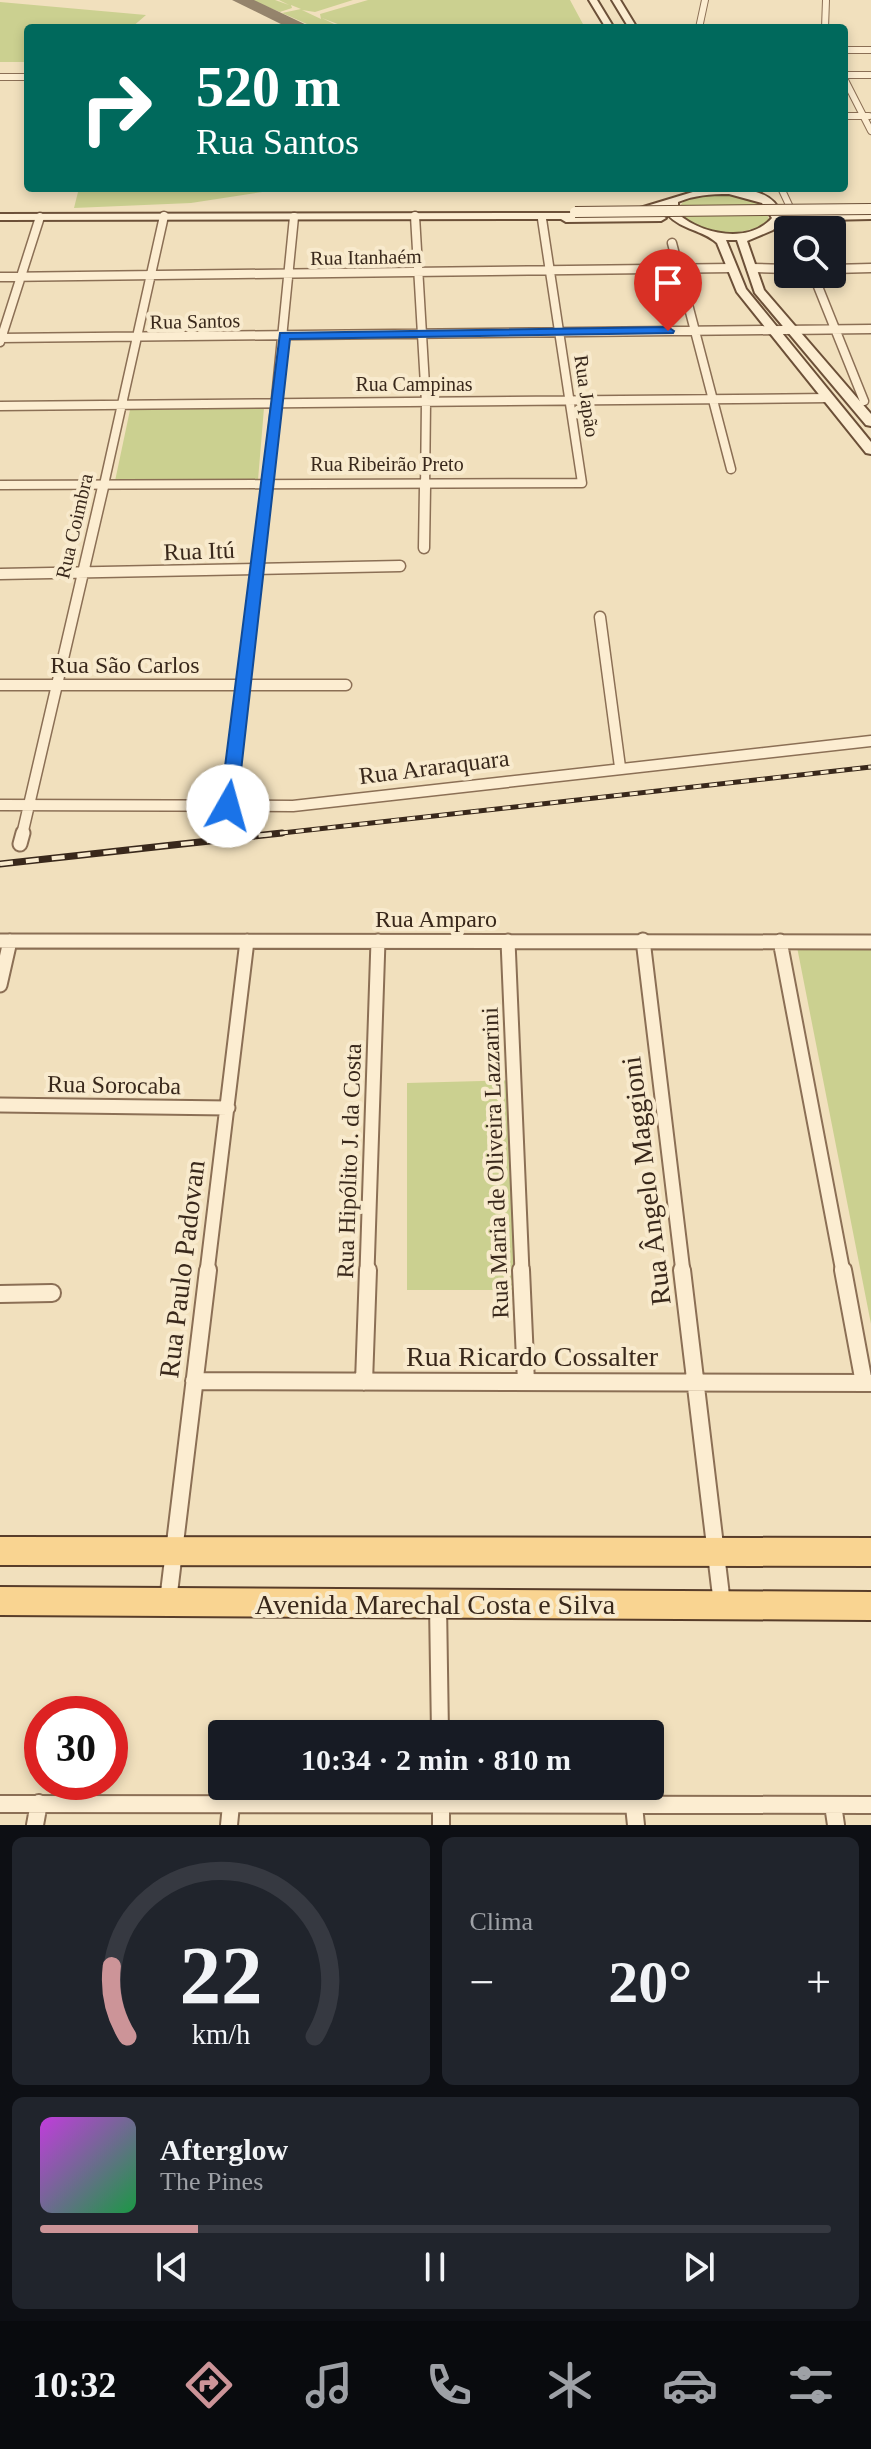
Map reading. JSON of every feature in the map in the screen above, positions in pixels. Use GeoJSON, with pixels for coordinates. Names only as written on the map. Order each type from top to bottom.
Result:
{"type":"FeatureCollection","features":[{"type":"Feature","properties":{"kind":"main road"},"geometry":{"type":"LineString","coordinates":[[593,0],[608,24]]}},
{"type":"Feature","properties":{"kind":"main road"},"geometry":{"type":"LineString","coordinates":[[616,0],[631,24]]}},
{"type":"Feature","properties":{"kind":"main road"},"geometry":{"type":"LineString","coordinates":[[504,215],[656,208],[674,204],[693,192]]}},
{"type":"Feature","properties":{"kind":"main road"},"geometry":{"type":"LineString","coordinates":[[738,192],[789,205],[871,211]]}},
{"type":"Feature","properties":{"kind":"main road"},"geometry":{"type":"LineString","coordinates":[[767,201],[778,216]]}},
{"type":"Feature","properties":{"kind":"main road"},"geometry":{"type":"LineString","coordinates":[[674,204],[673,215],[686,226]]}},
{"type":"Feature","properties":{"kind":"main road"},"geometry":{"type":"LineString","coordinates":[[805,216],[871,211]]}},
{"type":"Feature","properties":{"kind":"main road"},"geometry":{"type":"LineString","coordinates":[[0,217],[871,211]]}},
{"type":"Feature","properties":{"kind":"main road"},"geometry":{"type":"LineString","coordinates":[[504,215],[542,219],[654,217],[713,234],[744,235],[768,229],[774,222]]}},
{"type":"Feature","properties":{"kind":"main road"},"geometry":{"type":"LineString","coordinates":[[713,234],[722,242],[741,290],[871,450]]}},
{"type":"Feature","properties":{"kind":"main road"},"geometry":{"type":"LineString","coordinates":[[744,235],[742,241],[759,291],[863,401],[871,422]]}},
{"type":"Feature","properties":{"kind":"main road","name":"Avenida Marechal Costa e Silva"},"geometry":{"type":"LineString","coordinates":[[0,1551],[871,1552]]}},
{"type":"Feature","properties":{"kind":"main road","name":"Avenida Marechal Costa e Silva"},"geometry":{"type":"LineString","coordinates":[[0,1601],[871,1606]]}},
{"type":"Feature","properties":{"kind":"street"},"geometry":{"type":"LineString","coordinates":[[700,24],[705,0]]}},
{"type":"Feature","properties":{"kind":"street"},"geometry":{"type":"LineString","coordinates":[[825,24],[826,0]]}},
{"type":"Feature","properties":{"kind":"street"},"geometry":{"type":"LineString","coordinates":[[848,43],[871,43]]}},
{"type":"Feature","properties":{"kind":"street"},"geometry":{"type":"LineString","coordinates":[[848,50],[871,50]]}},
{"type":"Feature","properties":{"kind":"street"},"geometry":{"type":"LineString","coordinates":[[848,77],[871,75]]}},
{"type":"Feature","properties":{"kind":"street"},"geometry":{"type":"LineString","coordinates":[[0,77],[24,77]]}},
{"type":"Feature","properties":{"kind":"street"},"geometry":{"type":"LineString","coordinates":[[848,84],[867,116],[871,131]]}},
{"type":"Feature","properties":{"kind":"street"},"geometry":{"type":"LineString","coordinates":[[783,192],[789,205]]}},
{"type":"Feature","properties":{"kind":"street","name":"Rua Coimbra"},"geometry":{"type":"LineString","coordinates":[[20,844],[153,275],[164,216]]}},
{"type":"Feature","properties":{"kind":"street"},"geometry":{"type":"LineString","coordinates":[[420,216],[418,271],[426,402],[424,548]]}},
{"type":"Feature","properties":{"kind":"street"},"geometry":{"type":"LineString","coordinates":[[0,339],[40,217]]}},
{"type":"Feature","properties":{"kind":"street"},"geometry":{"type":"LineString","coordinates":[[228,806],[259,569],[291,274],[294,217]]}},
{"type":"Feature","properties":{"kind":"street","name":"Rua Japão"},"geometry":{"type":"LineString","coordinates":[[542,219],[547,270],[560,331],[582,483]]}},
{"type":"Feature","properties":{"kind":"street"},"geometry":{"type":"LineString","coordinates":[[672,243],[731,469]]}},
{"type":"Feature","properties":{"kind":"street","name":"Rua Itanhaém"},"geometry":{"type":"LineString","coordinates":[[0,277],[732,268]]}},
{"type":"Feature","properties":{"kind":"street"},"geometry":{"type":"LineString","coordinates":[[751,268],[774,269]]}},
{"type":"Feature","properties":{"kind":"street"},"geometry":{"type":"LineString","coordinates":[[846,269],[871,268]]}},
{"type":"Feature","properties":{"kind":"street"},"geometry":{"type":"LineString","coordinates":[[819,288],[838,329],[863,401]]}},
{"type":"Feature","properties":{"kind":"street","name":"Rua Santos"},"geometry":{"type":"LineString","coordinates":[[0,339],[871,329]]}},
{"type":"Feature","properties":{"kind":"street","name":"Rua Campinas"},"geometry":{"type":"LineString","coordinates":[[0,406],[829,398]]}},
{"type":"Feature","properties":{"kind":"street","name":"Rua Ribeirão Preto"},"geometry":{"type":"LineString","coordinates":[[0,485],[582,483]]}},
{"type":"Feature","properties":{"kind":"street","name":"Rua Itú"},"geometry":{"type":"LineString","coordinates":[[0,574],[83,575],[400,566]]}},
{"type":"Feature","properties":{"kind":"street"},"geometry":{"type":"LineString","coordinates":[[600,617],[620,767]]}},
{"type":"Feature","properties":{"kind":"street","name":"Rua São Carlos"},"geometry":{"type":"LineString","coordinates":[[0,685],[346,685]]}},
{"type":"Feature","properties":{"kind":"street","name":"Rua Araraquara"},"geometry":{"type":"LineString","coordinates":[[0,805],[293,806],[871,741]]}},
{"type":"Feature","properties":{"kind":"street","name":"Rua Ângelo Maggioni"},"geometry":{"type":"LineString","coordinates":[[643,940],[722,1605]]}},
{"type":"Feature","properties":{"kind":"street"},"geometry":{"type":"LineString","coordinates":[[0,985],[5,941]]}},
{"type":"Feature","properties":{"kind":"street","name":"Rua Amparo"},"geometry":{"type":"LineString","coordinates":[[5,941],[871,942]]}},
{"type":"Feature","properties":{"kind":"street","name":"Rua Paulo Padovan"},"geometry":{"type":"LineString","coordinates":[[168,1603],[247,941]]}},
{"type":"Feature","properties":{"kind":"street","name":"Rua Hipólito J. da Costa"},"geometry":{"type":"LineString","coordinates":[[364,1382],[378,941]]}},
{"type":"Feature","properties":{"kind":"street","name":"Rua Maria de Oliveira Lazzarini"},"geometry":{"type":"LineString","coordinates":[[508,941],[526,1382]]}},
{"type":"Feature","properties":{"kind":"street"},"geometry":{"type":"LineString","coordinates":[[780,941],[867,1383]]}},
{"type":"Feature","properties":{"kind":"street","name":"Rua Sorocaba"},"geometry":{"type":"LineString","coordinates":[[0,1105],[228,1108]]}},
{"type":"Feature","properties":{"kind":"street"},"geometry":{"type":"LineString","coordinates":[[0,1294],[52,1293]]}},
{"type":"Feature","properties":{"kind":"street","name":"Rua Ricardo Cossalter"},"geometry":{"type":"LineString","coordinates":[[194,1381],[867,1383]]}},
{"type":"Feature","properties":{"kind":"street"},"geometry":{"type":"LineString","coordinates":[[438,1604],[440,1720]]}},
{"type":"Feature","properties":{"kind":"street"},"geometry":{"type":"LineString","coordinates":[[0,1804],[231,1805],[326,1800]]}},
{"type":"Feature","properties":{"kind":"street"},"geometry":{"type":"LineString","coordinates":[[441,1800],[441,1825]]}},
{"type":"Feature","properties":{"kind":"street"},"geometry":{"type":"LineString","coordinates":[[494,1800],[635,1816],[871,1805]]}},
{"type":"Feature","properties":{"kind":"street"},"geometry":{"type":"LineString","coordinates":[[35,1825],[39,1803]]}},
{"type":"Feature","properties":{"kind":"street"},"geometry":{"type":"LineString","coordinates":[[229,1825],[231,1805]]}},
{"type":"Feature","properties":{"kind":"street"},"geometry":{"type":"LineString","coordinates":[[833,1805],[836,1825]]}},
{"type":"Feature","properties":{"kind":"green space"},"geometry":{"type":"Polygon","coordinates":[[[250,0],[275,0],[289,5],[279,0],[353,0],[315,12],[302,10],[321,19],[320,14],[368,0],[570,0],[583,24],[338,24],[322,18],[334,24],[307,24],[282,13],[301,9],[291,5],[292,8],[280,12],[250,0]]]}},
{"type":"Feature","properties":{"kind":"green space"},"geometry":{"type":"Polygon","coordinates":[[[0,2],[146,15],[136,24],[24,24],[24,62],[0,62],[0,2]]]}},
{"type":"Feature","properties":{"kind":"green space"},"geometry":{"type":"Polygon","coordinates":[[[78,192],[262,192],[191,203],[74,208],[78,192]]]}},
{"type":"Feature","properties":{"kind":"green space"},"geometry":{"type":"Polygon","coordinates":[[[724,193],[762,203],[769,219],[748,230],[720,233],[693,226],[683,219],[677,209],[686,199],[724,193]]]}},
{"type":"Feature","properties":{"kind":"green space"},"geometry":{"type":"Polygon","coordinates":[[[264,408],[258,480],[115,481],[130,410],[264,408]]]}},
{"type":"Feature","properties":{"kind":"green space"},"geometry":{"type":"Polygon","coordinates":[[[797,947],[871,948],[871,1324],[797,947]]]}},
{"type":"Feature","properties":{"kind":"green space"},"geometry":{"type":"Polygon","coordinates":[[[517,1080],[524,1290],[407,1290],[407,1083],[517,1080]]]}},
{"type":"Feature","properties":{"kind":"taxiway"},"geometry":{"type":"LineString","coordinates":[[240,0],[295,24]]}},
{"type":"Feature","properties":{"kind":"railway"},"geometry":{"type":"LineString","coordinates":[[274,834],[871,767]]}},
{"type":"Feature","properties":{"kind":"railway"},"geometry":{"type":"LineString","coordinates":[[274,834],[282,833]]}},
{"type":"Feature","properties":{"kind":"railway"},"geometry":{"type":"LineString","coordinates":[[0,864],[274,834]]}},
{"type":"Feature","properties":{"kind":"railway"},"geometry":{"type":"LineString","coordinates":[[264,835],[274,834]]}},
{"type":"Feature","properties":{"kind":"route"},"geometry":{"type":"LineString","coordinates":[[228,806],[259,569],[284,336],[668,331]]}}]}
